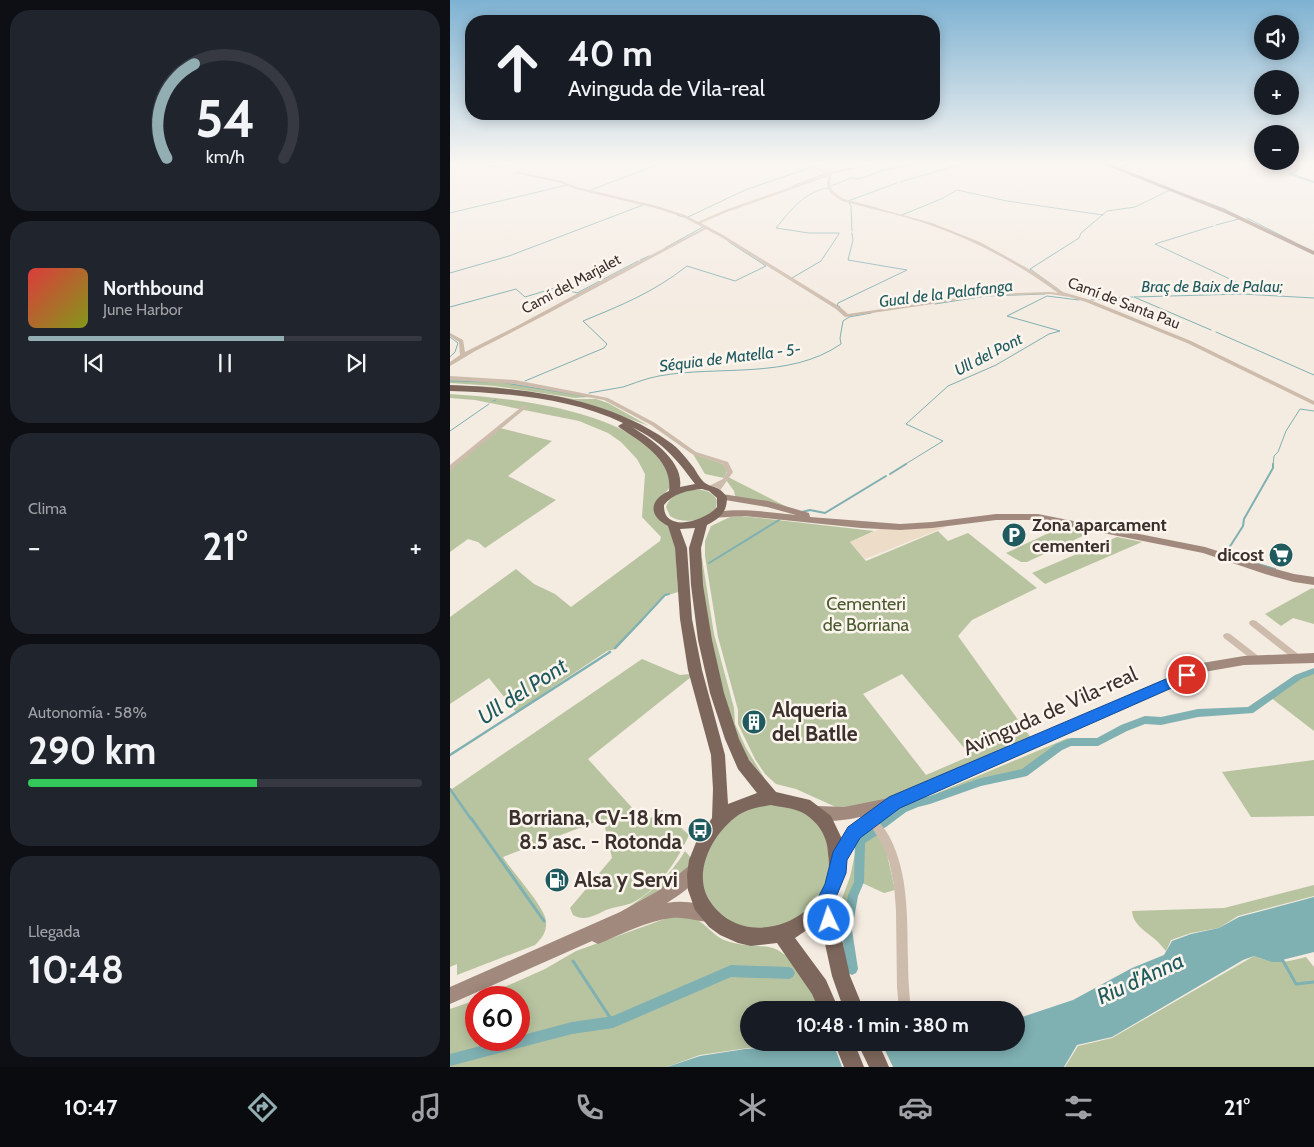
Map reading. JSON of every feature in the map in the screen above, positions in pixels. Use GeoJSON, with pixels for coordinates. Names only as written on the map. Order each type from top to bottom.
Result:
{"type":"FeatureCollection","features":[{"type":"Feature","properties":{"kind":"main road"},"geometry":{"type":"LineString","coordinates":[[450,388],[492,390],[589,408],[629,422],[667,444],[712,490],[722,507],[708,519],[687,525],[673,524],[664,518],[659,511],[663,500],[674,491],[688,487],[712,490]]}},
{"type":"Feature","properties":{"kind":"main road"},"geometry":{"type":"LineString","coordinates":[[450,392],[487,394],[549,404],[622,426],[640,436],[657,450],[675,479],[674,491]]}},
{"type":"Feature","properties":{"kind":"main road"},"geometry":{"type":"LineString","coordinates":[[708,519],[696,548],[696,585],[705,640],[717,693],[732,739],[743,764],[770,798]]}},
{"type":"Feature","properties":{"kind":"main road"},"geometry":{"type":"LineString","coordinates":[[673,524],[681,548],[686,619],[694,664],[718,755],[721,789],[720,820]]}},
{"type":"Feature","properties":{"kind":"main road"},"geometry":{"type":"LineString","coordinates":[[770,798],[798,802],[818,813],[833,834],[838,858],[837,873],[833,888],[825,902],[807,921],[782,934],[766,937],[741,935],[720,925],[709,915],[698,894],[696,870],[703,843],[720,820],[744,804],[770,798]]}},
{"type":"Feature","properties":{"kind":"main road"},"geometry":{"type":"LineString","coordinates":[[825,902],[841,976],[851,1001]]}},
{"type":"Feature","properties":{"kind":"main road"},"geometry":{"type":"LineString","coordinates":[[782,934],[819,987],[825,1001]]}},
{"type":"Feature","properties":{"kind":"main road"},"geometry":{"type":"LineString","coordinates":[[847,1051],[854,1067]]}},
{"type":"Feature","properties":{"kind":"main road"},"geometry":{"type":"LineString","coordinates":[[871,1051],[879,1067]]}},
{"type":"Feature","properties":{"kind":"street"},"geometry":{"type":"LineString","coordinates":[[674,213],[706,228],[838,308],[847,316],[984,296],[1050,293],[1070,296]]}},
{"type":"Feature","properties":{"kind":"street"},"geometry":{"type":"LineString","coordinates":[[698,224],[721,213]]}},
{"type":"Feature","properties":{"kind":"street","name":"Camí de Santa Pau"},"geometry":{"type":"LineString","coordinates":[[888,213],[931,224],[979,242],[1070,296],[1088,301],[1189,342],[1314,403]]}},
{"type":"Feature","properties":{"kind":"street"},"geometry":{"type":"LineString","coordinates":[[1228,213],[1314,253]]}},
{"type":"Feature","properties":{"kind":"street","name":"Camí del Marjalet"},"geometry":{"type":"LineString","coordinates":[[450,364],[462,355],[517,328],[615,273],[706,228]]}},
{"type":"Feature","properties":{"kind":"street"},"geometry":{"type":"LineString","coordinates":[[450,334],[460,342],[462,355]]}},
{"type":"Feature","properties":{"kind":"street"},"geometry":{"type":"LineString","coordinates":[[450,378],[515,382],[610,400],[653,424],[694,453],[726,463],[730,472],[726,480],[712,490]]}},
{"type":"Feature","properties":{"kind":"street"},"geometry":{"type":"LineString","coordinates":[[450,468],[524,407]]}},
{"type":"Feature","properties":{"kind":"street"},"geometry":{"type":"LineString","coordinates":[[712,490],[806,515],[861,525]]}},
{"type":"Feature","properties":{"kind":"street"},"geometry":{"type":"LineString","coordinates":[[708,519],[744,513],[861,525],[908,527],[996,517],[1038,517],[1190,546],[1294,578],[1314,581]]}},
{"type":"Feature","properties":{"kind":"street"},"geometry":{"type":"LineString","coordinates":[[1253,622],[1299,658]]}},
{"type":"Feature","properties":{"kind":"street"},"geometry":{"type":"LineString","coordinates":[[1227,636],[1258,660]]}},
{"type":"Feature","properties":{"kind":"street","name":"Avinguda de Vila-real"},"geometry":{"type":"LineString","coordinates":[[818,813],[844,814],[894,803],[1202,668],[1219,664],[1258,660],[1314,658]]}},
{"type":"Feature","properties":{"kind":"street","name":"Avinguda de Vila-real"},"geometry":{"type":"LineString","coordinates":[[838,858],[854,833],[894,803]]}},
{"type":"Feature","properties":{"kind":"street"},"geometry":{"type":"LineString","coordinates":[[872,820],[883,832],[891,853],[901,899],[904,1001]]}},
{"type":"Feature","properties":{"kind":"street"},"geometry":{"type":"LineString","coordinates":[[450,996],[665,896],[681,885],[696,870]]}},
{"type":"Feature","properties":{"kind":"street"},"geometry":{"type":"LineString","coordinates":[[495,976],[538,961],[625,924],[658,913],[682,909],[709,915]]}},
{"type":"Feature","properties":{"kind":"green space"},"geometry":{"type":"Polygon","coordinates":[[[450,379],[504,382],[591,397],[575,398],[495,386],[450,383],[450,379]]]}},
{"type":"Feature","properties":{"kind":"green space"},"geometry":{"type":"Polygon","coordinates":[[[450,385],[496,387],[574,399],[596,399],[608,403],[649,426],[614,413],[537,395],[450,385]]]}},
{"type":"Feature","properties":{"kind":"green space"},"geometry":{"type":"Polygon","coordinates":[[[450,394],[543,405],[579,413],[612,425],[640,441],[661,461],[671,486],[659,500],[675,541],[678,592],[665,596],[616,649],[607,651],[516,712],[489,678],[450,704],[450,617],[516,569],[534,584],[555,594],[571,607],[660,541],[661,537],[642,517],[645,474],[637,459],[621,442],[608,433],[579,421],[475,400],[450,398],[450,394]]]}},
{"type":"Feature","properties":{"kind":"green space"},"geometry":{"type":"Polygon","coordinates":[[[500,428],[552,441],[508,476],[556,500],[485,548],[478,542],[468,539],[450,552],[450,469],[500,428]]]}},
{"type":"Feature","properties":{"kind":"green space"},"geometry":{"type":"Polygon","coordinates":[[[693,454],[723,464],[727,471],[724,478],[705,474],[693,454]]]}},
{"type":"Feature","properties":{"kind":"green space"},"geometry":{"type":"Polygon","coordinates":[[[728,477],[789,508],[736,499],[734,491],[726,480],[728,477]]]}},
{"type":"Feature","properties":{"kind":"green space"},"geometry":{"type":"Polygon","coordinates":[[[691,490],[702,490],[712,494],[717,500],[716,508],[700,519],[688,521],[670,516],[666,507],[670,500],[679,494],[691,490]]]}},
{"type":"Feature","properties":{"kind":"green space","name":"Cementeri de Borriana"},"geometry":{"type":"Polygon","coordinates":[[[741,516],[874,531],[850,542],[866,561],[938,531],[948,541],[968,533],[1037,588],[972,620],[958,636],[1031,738],[881,803],[838,808],[796,789],[776,784],[765,774],[755,759],[738,724],[738,710],[718,637],[705,556],[705,541],[711,526],[730,517],[741,516]],[[902,674],[863,694],[926,775],[970,755],[902,674]]]}},
{"type":"Feature","properties":{"kind":"green space"},"geometry":{"type":"Polygon","coordinates":[[[1068,524],[1082,527],[1085,535],[1027,562],[1021,562],[1006,553],[1068,524]]]}},
{"type":"Feature","properties":{"kind":"green space"},"geometry":{"type":"Polygon","coordinates":[[[1117,537],[1142,542],[1045,584],[1032,573],[1117,537]]]}},
{"type":"Feature","properties":{"kind":"green space"},"geometry":{"type":"Polygon","coordinates":[[[702,558],[714,634],[734,708],[735,724],[746,748],[765,779],[745,755],[727,709],[706,623],[699,559],[702,558]]]}},
{"type":"Feature","properties":{"kind":"green space"},"geometry":{"type":"Polygon","coordinates":[[[1312,588],[1314,589],[1314,624],[1293,618],[1281,626],[1265,614],[1312,588]]]}},
{"type":"Feature","properties":{"kind":"green space"},"geometry":{"type":"Polygon","coordinates":[[[642,659],[680,675],[690,674],[691,677],[588,759],[645,822],[662,810],[689,835],[679,855],[659,882],[642,897],[632,903],[609,909],[590,917],[581,918],[573,915],[570,908],[612,858],[603,819],[503,857],[540,907],[546,921],[545,932],[535,945],[457,975],[457,964],[450,967],[450,788],[452,789],[642,659]]]}},
{"type":"Feature","properties":{"kind":"green space"},"geometry":{"type":"Polygon","coordinates":[[[1314,671],[1314,731],[1270,697],[1299,678],[1314,671]]]}},
{"type":"Feature","properties":{"kind":"green space"},"geometry":{"type":"Polygon","coordinates":[[[1068,738],[1071,741],[1059,747],[1024,773],[980,781],[930,800],[916,802],[1068,738]]]}},
{"type":"Feature","properties":{"kind":"green space"},"geometry":{"type":"Polygon","coordinates":[[[1314,760],[1314,816],[1251,817],[1222,772],[1314,760]]]}},
{"type":"Feature","properties":{"kind":"green space"},"geometry":{"type":"Polygon","coordinates":[[[768,804],[789,806],[813,818],[826,835],[831,867],[824,890],[804,915],[769,930],[737,926],[730,923],[713,908],[702,881],[704,857],[722,826],[746,810],[768,804]]]}},
{"type":"Feature","properties":{"kind":"green space"},"geometry":{"type":"Polygon","coordinates":[[[873,827],[886,850],[895,890],[884,893],[860,882],[852,904],[848,926],[852,971],[843,944],[840,904],[850,877],[858,840],[873,827]]]}},
{"type":"Feature","properties":{"kind":"green space"},"geometry":{"type":"Polygon","coordinates":[[[685,851],[692,859],[682,880],[622,912],[657,885],[679,861],[685,851]]]}},
{"type":"Feature","properties":{"kind":"green space"},"geometry":{"type":"Polygon","coordinates":[[[1314,885],[1314,896],[1238,916],[1219,928],[1191,933],[1171,940],[1166,951],[1138,925],[1132,911],[1224,908],[1314,885]]]}},
{"type":"Feature","properties":{"kind":"green space"},"geometry":{"type":"Polygon","coordinates":[[[670,917],[693,918],[724,940],[778,950],[801,973],[817,1001],[740,1001],[740,1049],[700,1055],[667,1067],[450,1067],[450,1009],[465,1004],[465,1051],[530,1051],[530,986],[507,986],[545,969],[576,951],[670,917]]]}},
{"type":"Feature","properties":{"kind":"green space"},"geometry":{"type":"Polygon","coordinates":[[[1254,956],[1280,962],[1306,957],[1314,967],[1314,1067],[1065,1067],[1078,1046],[1112,1038],[1254,956]]]}},
{"type":"Feature","properties":{"kind":"shaded area"},"geometry":{"type":"Polygon","coordinates":[[[948,526],[865,559],[850,542],[880,529],[948,526]]]}},
{"type":"Feature","properties":{"kind":"water","name":"Riu d'Anna"},"geometry":{"type":"Polygon","coordinates":[[[1314,897],[1314,952],[1282,960],[1282,962],[1272,962],[1254,956],[1243,960],[1112,1037],[1077,1045],[1064,1067],[893,1067],[885,1051],[1025,1051],[1025,1016],[1073,1000],[1132,968],[1164,955],[1172,941],[1191,934],[1219,928],[1239,917],[1314,897]]]}},
{"type":"Feature","properties":{"kind":"water"},"geometry":{"type":"Polygon","coordinates":[[[740,1050],[836,1051],[842,1067],[667,1067],[700,1056],[740,1050]]]}},
{"type":"Feature","properties":{"kind":"waterway"},"geometry":{"type":"LineString","coordinates":[[450,273],[509,256],[623,213]]}},
{"type":"Feature","properties":{"kind":"waterway"},"geometry":{"type":"LineString","coordinates":[[688,217],[697,213]]}},
{"type":"Feature","properties":{"kind":"waterway"},"geometry":{"type":"LineString","coordinates":[[789,213],[776,228],[809,233],[839,233]]}},
{"type":"Feature","properties":{"kind":"waterway","name":"Séquia de Matella - 5-"},"geometry":{"type":"LineString","coordinates":[[851,213],[852,231]]}},
{"type":"Feature","properties":{"kind":"waterway"},"geometry":{"type":"LineString","coordinates":[[902,215],[907,213]]}},
{"type":"Feature","properties":{"kind":"waterway"},"geometry":{"type":"LineString","coordinates":[[1088,213],[1102,215]]}},
{"type":"Feature","properties":{"kind":"waterway"},"geometry":{"type":"LineString","coordinates":[[677,215],[683,217]]}},
{"type":"Feature","properties":{"kind":"waterway","name":"Gual de la Palafanga"},"geometry":{"type":"LineString","coordinates":[[1058,289],[1030,269],[1079,238],[1081,233],[1102,215]]}},
{"type":"Feature","properties":{"kind":"waterway"},"geometry":{"type":"LineString","coordinates":[[1247,218],[1294,242]]}},
{"type":"Feature","properties":{"kind":"waterway"},"geometry":{"type":"LineString","coordinates":[[1216,225],[1239,219]]}},
{"type":"Feature","properties":{"kind":"waterway"},"geometry":{"type":"LineString","coordinates":[[1213,226],[1155,244],[1262,294]]}},
{"type":"Feature","properties":{"kind":"waterway"},"geometry":{"type":"LineString","coordinates":[[665,248],[703,227]]}},
{"type":"Feature","properties":{"kind":"waterway","name":"Séquia de Matella - 5-"},"geometry":{"type":"LineString","coordinates":[[840,307],[837,305],[838,303],[907,270],[848,260],[853,240],[852,233]]}},
{"type":"Feature","properties":{"kind":"waterway"},"geometry":{"type":"LineString","coordinates":[[792,278],[821,261],[839,234]]}},
{"type":"Feature","properties":{"kind":"waterway"},"geometry":{"type":"LineString","coordinates":[[525,381],[604,348],[607,344],[583,321],[650,291],[687,266],[735,281],[766,266],[729,242]]}},
{"type":"Feature","properties":{"kind":"waterway"},"geometry":{"type":"LineString","coordinates":[[640,260],[649,256]]}},
{"type":"Feature","properties":{"kind":"waterway"},"geometry":{"type":"LineString","coordinates":[[450,307],[516,289],[525,297],[558,287],[577,293],[638,261]]}},
{"type":"Feature","properties":{"kind":"waterway","name":"Gual de la Palafanga"},"geometry":{"type":"LineString","coordinates":[[935,304],[986,296],[1045,294]]}},
{"type":"Feature","properties":{"kind":"waterway","name":"Braç de Baix de Palau;"},"geometry":{"type":"LineString","coordinates":[[1211,330],[1134,297],[1242,294],[1314,298]]}},
{"type":"Feature","properties":{"kind":"waterway","name":"Ull del Pont"},"geometry":{"type":"LineString","coordinates":[[904,465],[943,441],[906,424],[948,386],[996,365],[1049,334],[1060,331],[1007,316],[1047,296],[1079,300]]}},
{"type":"Feature","properties":{"kind":"waterway","name":"Ull del Pont"},"geometry":{"type":"LineString","coordinates":[[1091,300],[1133,297]]}},
{"type":"Feature","properties":{"kind":"waterway","name":"Séquia de Matella - 5-"},"geometry":{"type":"LineString","coordinates":[[589,393],[623,387],[659,376],[776,367],[799,363],[821,355],[841,344],[840,338],[843,321],[849,317],[871,313]]}},
{"type":"Feature","properties":{"kind":"waterway","name":"Braç de Baix de Palau;"},"geometry":{"type":"LineString","coordinates":[[1216,332],[1314,375]]}},
{"type":"Feature","properties":{"kind":"waterway","name":"Séquia de Matella - 5-"},"geometry":{"type":"LineString","coordinates":[[450,337],[458,343],[455,352],[450,357]]}},
{"type":"Feature","properties":{"kind":"waterway","name":"Séquia de Matella - 5-"},"geometry":{"type":"LineString","coordinates":[[450,381],[488,382]]}},
{"type":"Feature","properties":{"kind":"waterway","name":"Séquia de Matella - 5-"},"geometry":{"type":"LineString","coordinates":[[505,383],[584,396]]}},
{"type":"Feature","properties":{"kind":"waterway"},"geometry":{"type":"LineString","coordinates":[[450,431],[489,404]]}},
{"type":"Feature","properties":{"kind":"waterway","name":"Braç de Baix de Palau;"},"geometry":{"type":"LineString","coordinates":[[1273,465],[1274,456],[1278,452],[1286,431],[1300,409],[1314,411]]}},
{"type":"Feature","properties":{"kind":"waterway","name":"Ull del Pont"},"geometry":{"type":"LineString","coordinates":[[890,474],[906,464]]}},
{"type":"Feature","properties":{"kind":"waterway","name":"Braç de Baix de Palau;"},"geometry":{"type":"LineString","coordinates":[[1233,556],[1229,548],[1243,526],[1244,519],[1273,465]]}},
{"type":"Feature","properties":{"kind":"waterway","name":"Ull del Pont"},"geometry":{"type":"LineString","coordinates":[[802,512],[810,510],[825,513],[886,476]]}},
{"type":"Feature","properties":{"kind":"waterway","name":"Ull del Pont"},"geometry":{"type":"LineString","coordinates":[[709,563],[779,520]]}},
{"type":"Feature","properties":{"kind":"waterway"},"geometry":{"type":"LineString","coordinates":[[1258,564],[1275,569]]}},
{"type":"Feature","properties":{"kind":"waterway","name":"Ull del Pont"},"geometry":{"type":"LineString","coordinates":[[640,622],[665,595],[669,594]]}},
{"type":"Feature","properties":{"kind":"waterway","name":"Ull del Pont"},"geometry":{"type":"LineString","coordinates":[[615,648],[641,621]]}},
{"type":"Feature","properties":{"kind":"waterway","name":"Ull del Pont"},"geometry":{"type":"LineString","coordinates":[[450,755],[610,652]]}},
{"type":"Feature","properties":{"kind":"waterway"},"geometry":{"type":"LineString","coordinates":[[883,824],[903,809],[917,803],[981,782],[1024,773],[1059,747],[1071,742],[1098,742],[1124,728],[1145,720],[1161,721],[1198,713],[1250,710],[1298,677],[1314,671]]}},
{"type":"Feature","properties":{"kind":"waterway"},"geometry":{"type":"LineString","coordinates":[[450,789],[471,819]]}},
{"type":"Feature","properties":{"kind":"waterway"},"geometry":{"type":"LineString","coordinates":[[471,818],[544,921]]}},
{"type":"Feature","properties":{"kind":"waterway"},"geometry":{"type":"LineString","coordinates":[[852,969],[847,930],[853,895],[859,882],[860,841],[875,831]]}},
{"type":"Feature","properties":{"kind":"waterway"},"geometry":{"type":"LineString","coordinates":[[1282,959],[1296,984],[1314,982]]}},
{"type":"Feature","properties":{"kind":"waterway"},"geometry":{"type":"LineString","coordinates":[[573,961],[613,1022]]}},
{"type":"Feature","properties":{"kind":"waterway"},"geometry":{"type":"LineString","coordinates":[[450,1060],[572,1028],[613,1022],[731,971],[789,973]]}},
{"type":"Feature","properties":{"kind":"place","name":"Zona aparcament cementeri"},"geometry":{"type":"Point","coordinates":[1014,535]}},
{"type":"Feature","properties":{"kind":"place","name":"dicost"},"geometry":{"type":"Point","coordinates":[1281,555]}},
{"type":"Feature","properties":{"kind":"place","name":"Alqueria del Batlle"},"geometry":{"type":"Point","coordinates":[754,722]}},
{"type":"Feature","properties":{"kind":"place","name":"Borriana, CV-18 km 8.5 asc. - Rotonda"},"geometry":{"type":"Point","coordinates":[700,830]}},
{"type":"Feature","properties":{"kind":"place","name":"Alsa y Servi"},"geometry":{"type":"Point","coordinates":[557,880]}},
{"type":"Feature","properties":{"kind":"route"},"geometry":{"type":"LineString","coordinates":[[829,920],[825,902],[833,888],[838,858],[854,833],[894,803],[1187,675]]}}]}
